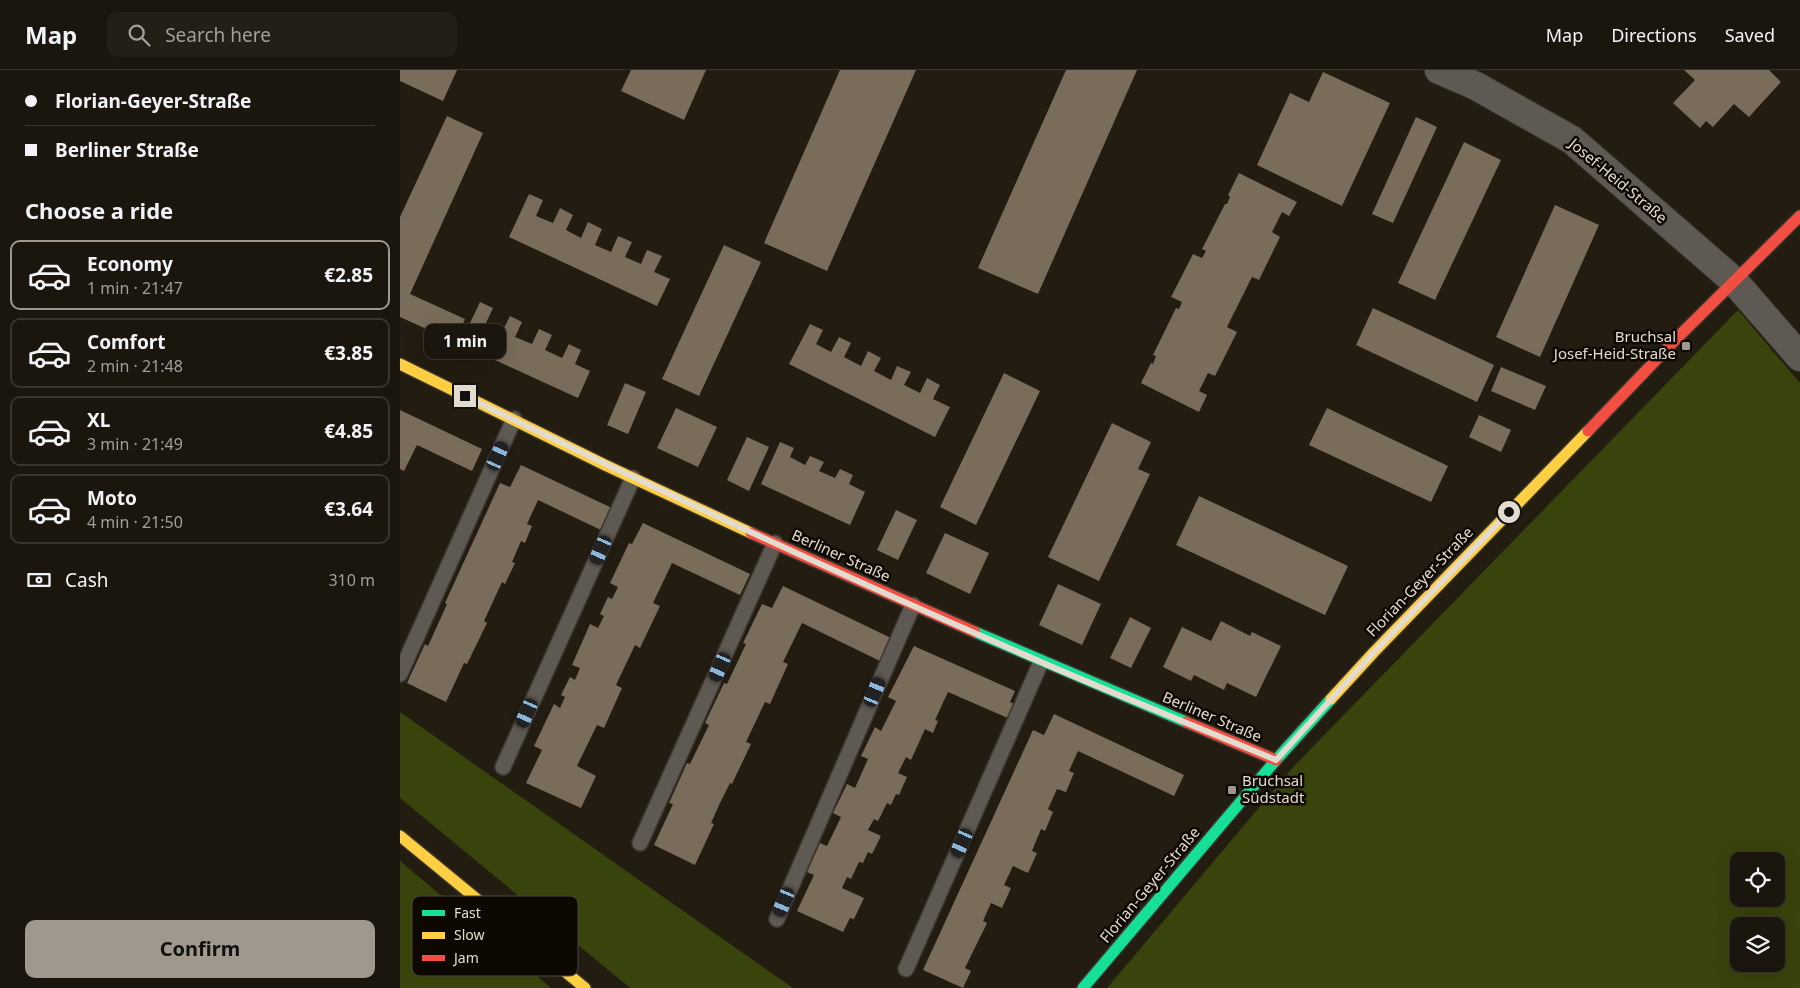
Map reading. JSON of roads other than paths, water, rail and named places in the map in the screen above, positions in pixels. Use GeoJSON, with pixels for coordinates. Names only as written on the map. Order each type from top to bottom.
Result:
{"type":"FeatureCollection","features":[{"type":"Feature","properties":{"kind":"street","name":"Josef-Heid-Straße"},"geometry":{"type":"LineString","coordinates":[[1439,70],[1476,86],[1572,140],[1733,280],[1800,357]]}},
{"type":"Feature","properties":{"kind":"street","name":"Florian-Geyer-Straße"},"geometry":{"type":"LineString","coordinates":[[1083,988],[1276,760],[1374,652],[1733,280],[1800,216]]}},
{"type":"Feature","properties":{"kind":"street","name":"Berliner Straße"},"geometry":{"type":"LineString","coordinates":[[400,364],[633,478],[775,543],[1041,662],[1276,760]]}},
{"type":"Feature","properties":{"kind":"street"},"geometry":{"type":"LineString","coordinates":[[400,836],[473,896]]}},
{"type":"Feature","properties":{"kind":"street"},"geometry":{"type":"LineString","coordinates":[[570,976],[585,988]]}},
{"type":"Feature","properties":{"kind":"lane"},"geometry":{"type":"LineString","coordinates":[[400,674],[514,420]]}},
{"type":"Feature","properties":{"kind":"lane"},"geometry":{"type":"LineString","coordinates":[[503,767],[633,478]]}},
{"type":"Feature","properties":{"kind":"lane"},"geometry":{"type":"LineString","coordinates":[[640,843],[775,543]]}},
{"type":"Feature","properties":{"kind":"lane"},"geometry":{"type":"LineString","coordinates":[[777,920],[913,605]]}},
{"type":"Feature","properties":{"kind":"lane"},"geometry":{"type":"LineString","coordinates":[[906,969],[1041,662]]}},
{"type":"Feature","properties":{"kind":"place","name":"Bruchsal Josef-Heid-Straße"},"geometry":{"type":"Point","coordinates":[1686,346]}},
{"type":"Feature","properties":{"kind":"place","name":"Bruchsal Südstadt"},"geometry":{"type":"Point","coordinates":[1232,790]}}]}
